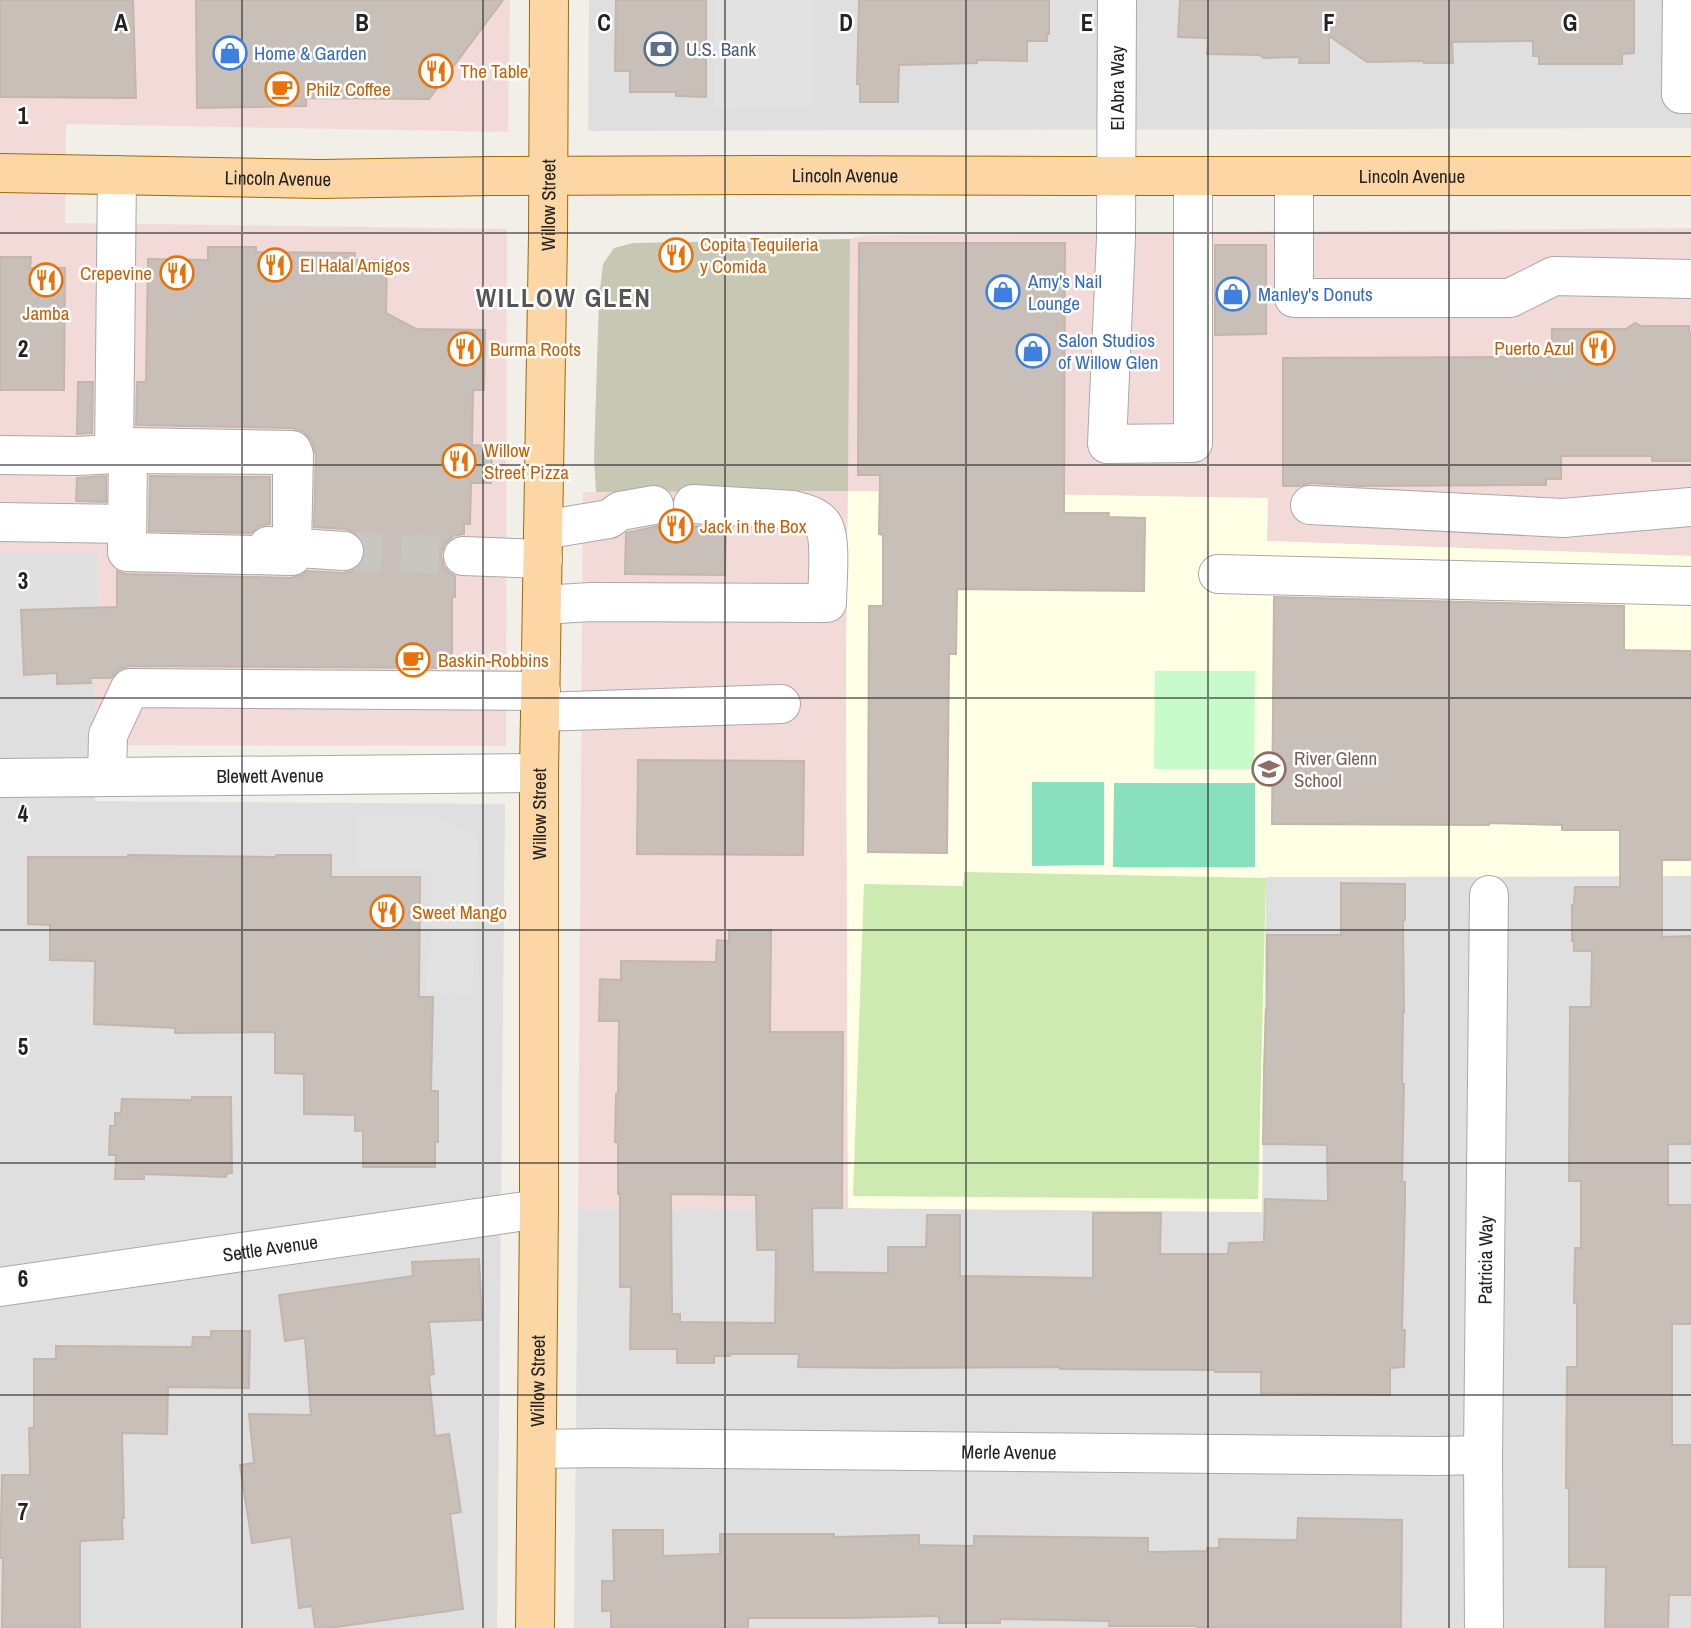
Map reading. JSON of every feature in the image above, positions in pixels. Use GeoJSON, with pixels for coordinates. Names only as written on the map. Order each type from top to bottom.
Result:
{"type":"FeatureCollection","features":[{"type":"Feature","properties":{"kind":"main road","name":"Willow Street"},"geometry":{"type":"LineString","coordinates":[[535,1628],[539,773],[549,0]]}},
{"type":"Feature","properties":{"kind":"main road","name":"Lincoln Avenue"},"geometry":{"type":"LineString","coordinates":[[0,173],[320,179],[548,175],[1691,176]]}},
{"type":"Feature","properties":{"kind":"street","name":"El Abra Way"},"geometry":{"type":"LineString","coordinates":[[1117,0],[1117,175],[1107,444],[1193,443],[1193,176]]}},
{"type":"Feature","properties":{"kind":"street"},"geometry":{"type":"LineString","coordinates":[[1682,0],[1681,93],[1691,94]]}},
{"type":"Feature","properties":{"kind":"street"},"geometry":{"type":"LineString","coordinates":[[1691,169],[1691,176]]}},
{"type":"Feature","properties":{"kind":"street"},"geometry":{"type":"LineString","coordinates":[[117,175],[131,454],[144,542],[344,551]]}},
{"type":"Feature","properties":{"kind":"street"},"geometry":{"type":"LineString","coordinates":[[1294,176],[1294,298],[1510,298],[1554,276],[1691,279]]}},
{"type":"Feature","properties":{"kind":"street"},"geometry":{"type":"LineString","coordinates":[[128,447],[292,450],[292,556],[127,552],[126,524],[128,447]]}},
{"type":"Feature","properties":{"kind":"street"},"geometry":{"type":"LineString","coordinates":[[0,455],[294,455],[292,547]]}},
{"type":"Feature","properties":{"kind":"street"},"geometry":{"type":"LineString","coordinates":[[542,605],[591,602],[827,603],[828,545],[823,525],[809,514],[793,510],[693,504]]}},
{"type":"Feature","properties":{"kind":"street"},"geometry":{"type":"LineString","coordinates":[[463,556],[543,544],[608,519],[620,511],[654,505]]}},
{"type":"Feature","properties":{"kind":"street"},"geometry":{"type":"LineString","coordinates":[[1310,505],[1563,518],[1691,507]]}},
{"type":"Feature","properties":{"kind":"street"},"geometry":{"type":"LineString","coordinates":[[0,522],[126,524]]}},
{"type":"Feature","properties":{"kind":"street"},"geometry":{"type":"LineString","coordinates":[[1218,574],[1691,586]]}},
{"type":"Feature","properties":{"kind":"street"},"geometry":{"type":"LineString","coordinates":[[107,778],[108,735],[130,688],[541,702],[781,704]]}},
{"type":"Feature","properties":{"kind":"street","name":"Blewett Avenue"},"geometry":{"type":"LineString","coordinates":[[0,778],[539,773]]}},
{"type":"Feature","properties":{"kind":"street","name":"Patricia Way"},"geometry":{"type":"LineString","coordinates":[[1484,1628],[1483,1455],[1489,894]]}},
{"type":"Feature","properties":{"kind":"street","name":"Settle Avenue"},"geometry":{"type":"LineString","coordinates":[[0,1287],[539,1209]]}},
{"type":"Feature","properties":{"kind":"street","name":"Merle Avenue"},"geometry":{"type":"LineString","coordinates":[[537,1449],[1483,1455]]}},
{"type":"Feature","properties":{"kind":"shaded area"},"geometry":{"type":"Polygon","coordinates":[[[0,0],[510,0],[508,132],[66,124],[65,223],[507,229],[506,746],[94,745],[99,553],[0,553],[0,0]]]}},
{"type":"Feature","properties":{"kind":"shaded area"},"geometry":{"type":"Polygon","coordinates":[[[589,0],[1691,0],[1691,128],[588,131],[589,0]]]}},
{"type":"Feature","properties":{"kind":"shaded area"},"geometry":{"type":"Polygon","coordinates":[[[716,0],[812,0],[812,106],[714,108],[716,0]]]}},
{"type":"Feature","properties":{"kind":"shaded area"},"geometry":{"type":"Polygon","coordinates":[[[1691,228],[1691,556],[1266,541],[1268,499],[848,491],[850,239],[869,235],[1691,228]]]}},
{"type":"Feature","properties":{"kind":"shaded area"},"geometry":{"type":"Polygon","coordinates":[[[850,239],[848,491],[596,492],[594,458],[599,298],[603,264],[614,248],[633,243],[850,239]]]}},
{"type":"Feature","properties":{"kind":"shaded area"},"geometry":{"type":"Polygon","coordinates":[[[848,491],[848,1208],[578,1209],[583,492],[848,491]]]}},
{"type":"Feature","properties":{"kind":"shaded area","name":"River Glenn School"},"geometry":{"type":"Polygon","coordinates":[[[848,491],[1268,498],[1267,541],[1691,556],[1691,876],[1266,877],[1262,1212],[848,1208],[848,491]]]}},
{"type":"Feature","properties":{"kind":"shaded area"},"geometry":{"type":"Polygon","coordinates":[[[0,553],[99,553],[95,801],[505,804],[497,1628],[0,1628],[0,553]]]}},
{"type":"Feature","properties":{"kind":"shaded area"},"geometry":{"type":"Polygon","coordinates":[[[358,816],[435,816],[477,837],[473,995],[427,992],[428,959],[431,956],[432,876],[427,870],[358,868],[358,816]]]}},
{"type":"Feature","properties":{"kind":"shaded area"},"geometry":{"type":"Polygon","coordinates":[[[1691,876],[1691,1628],[574,1628],[578,1209],[848,1208],[1261,1212],[1266,877],[1691,876]]]}},
{"type":"Feature","properties":{"kind":"green space"},"geometry":{"type":"Polygon","coordinates":[[[1155,671],[1255,671],[1254,769],[1154,769],[1155,671]]]}},
{"type":"Feature","properties":{"kind":"green space"},"geometry":{"type":"Polygon","coordinates":[[[1032,782],[1104,782],[1104,865],[1032,866],[1032,782]]]}},
{"type":"Feature","properties":{"kind":"green space"},"geometry":{"type":"Polygon","coordinates":[[[1114,783],[1255,783],[1255,867],[1113,867],[1114,783]]]}},
{"type":"Feature","properties":{"kind":"green space"},"geometry":{"type":"Polygon","coordinates":[[[964,872],[1266,878],[1258,1199],[853,1196],[864,884],[963,886],[964,872]]]}},
{"type":"Feature","properties":{"kind":"building"},"geometry":{"type":"Polygon","coordinates":[[[0,0],[133,0],[136,98],[0,97],[0,0]]]}},
{"type":"Feature","properties":{"kind":"building"},"geometry":{"type":"Polygon","coordinates":[[[196,0],[503,0],[429,99],[306,98],[306,106],[197,108],[196,0]]]}},
{"type":"Feature","properties":{"kind":"building","name":"U.S. Bank"},"geometry":{"type":"Polygon","coordinates":[[[616,0],[706,0],[706,97],[676,96],[676,92],[630,92],[630,71],[615,71],[616,0]]]}},
{"type":"Feature","properties":{"kind":"building"},"geometry":{"type":"Polygon","coordinates":[[[859,0],[1049,0],[1049,34],[1047,41],[1027,41],[1027,61],[977,60],[977,63],[899,65],[898,102],[860,102],[860,84],[857,84],[859,0]]]}},
{"type":"Feature","properties":{"kind":"building"},"geometry":{"type":"Polygon","coordinates":[[[1180,0],[1634,0],[1634,53],[1622,54],[1622,64],[1539,64],[1539,56],[1533,56],[1533,41],[1452,42],[1453,63],[1367,62],[1329,36],[1329,63],[1299,63],[1300,57],[1264,58],[1259,55],[1207,54],[1208,38],[1178,37],[1180,0]]]}},
{"type":"Feature","properties":{"kind":"building"},"geometry":{"type":"Polygon","coordinates":[[[859,243],[1065,243],[1064,513],[1109,513],[1108,517],[1145,518],[1144,591],[957,589],[956,654],[949,654],[947,853],[868,852],[869,606],[883,606],[883,535],[879,534],[880,475],[858,475],[859,243]]]}},
{"type":"Feature","properties":{"kind":"building"},"geometry":{"type":"Polygon","coordinates":[[[1215,245],[1266,245],[1266,334],[1215,335],[1215,245]]]}},
{"type":"Feature","properties":{"kind":"building"},"geometry":{"type":"Polygon","coordinates":[[[208,247],[256,247],[256,252],[355,253],[354,260],[387,260],[386,313],[416,329],[485,330],[484,390],[473,390],[472,445],[492,446],[491,483],[471,483],[470,524],[464,524],[464,534],[453,536],[445,544],[441,555],[444,567],[455,576],[455,597],[452,597],[452,668],[130,666],[119,669],[111,678],[90,678],[91,683],[57,684],[57,673],[24,675],[21,610],[117,607],[117,571],[126,574],[291,578],[307,571],[353,571],[362,563],[366,553],[364,542],[357,533],[345,529],[314,527],[316,455],[311,440],[304,432],[292,428],[136,425],[137,382],[146,382],[148,259],[208,260],[208,247]]]}},
{"type":"Feature","properties":{"kind":"building"},"geometry":{"type":"Polygon","coordinates":[[[0,257],[31,257],[30,268],[65,268],[64,390],[0,390],[0,257]]]}},
{"type":"Feature","properties":{"kind":"building"},"geometry":{"type":"Polygon","coordinates":[[[1635,323],[1641,326],[1689,326],[1691,461],[1652,461],[1652,456],[1561,456],[1561,479],[1546,479],[1546,485],[1358,486],[1311,483],[1283,486],[1283,358],[1552,357],[1552,329],[1626,329],[1635,323]]]}},
{"type":"Feature","properties":{"kind":"building"},"geometry":{"type":"Polygon","coordinates":[[[78,382],[93,382],[92,433],[77,434],[78,382]]]}},
{"type":"Feature","properties":{"kind":"building"},"geometry":{"type":"Polygon","coordinates":[[[106,476],[106,502],[76,501],[77,478],[106,476]]]}},
{"type":"Feature","properties":{"kind":"building"},"geometry":{"type":"Polygon","coordinates":[[[150,476],[270,477],[270,524],[259,526],[251,533],[149,531],[150,476]]]}},
{"type":"Feature","properties":{"kind":"building","name":"Jack in the Box"},"geometry":{"type":"Polygon","coordinates":[[[674,514],[680,522],[691,526],[726,528],[725,575],[625,574],[626,533],[658,526],[667,522],[674,514]]]}},
{"type":"Feature","properties":{"kind":"building"},"geometry":{"type":"Polygon","coordinates":[[[1274,597],[1624,606],[1624,650],[1691,651],[1691,860],[1662,860],[1662,937],[1691,936],[1691,1144],[1668,1144],[1668,1205],[1691,1205],[1691,1324],[1672,1324],[1672,1445],[1691,1445],[1691,1595],[1669,1595],[1668,1628],[1605,1628],[1606,1567],[1569,1567],[1569,1488],[1566,1488],[1567,1367],[1577,1367],[1575,1248],[1581,1248],[1581,1181],[1569,1181],[1570,1007],[1591,1007],[1592,951],[1574,951],[1572,905],[1575,887],[1620,887],[1620,830],[1562,830],[1562,825],[1489,823],[1272,824],[1274,597]]]}},
{"type":"Feature","properties":{"kind":"building"},"geometry":{"type":"Polygon","coordinates":[[[638,760],[804,761],[803,855],[637,854],[638,760]]]}},
{"type":"Feature","properties":{"kind":"building"},"geometry":{"type":"Polygon","coordinates":[[[331,855],[331,877],[420,877],[419,997],[433,997],[431,1091],[438,1091],[435,1167],[363,1167],[363,1131],[355,1131],[355,1115],[304,1114],[304,1074],[275,1073],[275,1032],[175,1033],[175,1028],[94,1024],[95,961],[50,960],[50,925],[28,924],[28,857],[331,855]]]}},
{"type":"Feature","properties":{"kind":"building"},"geometry":{"type":"Polygon","coordinates":[[[1341,883],[1405,884],[1402,1084],[1402,1182],[1405,1182],[1402,1330],[1405,1330],[1404,1367],[1390,1368],[1390,1395],[1261,1393],[1261,1372],[1060,1367],[798,1367],[799,1354],[730,1354],[714,1356],[714,1363],[677,1363],[677,1349],[630,1349],[631,1287],[620,1287],[620,1194],[618,1142],[615,1142],[619,1021],[599,1021],[600,979],[621,980],[621,961],[716,962],[717,940],[729,941],[729,930],[771,930],[770,1032],[843,1032],[842,1208],[812,1208],[813,1272],[888,1273],[888,1247],[926,1247],[927,1215],[960,1215],[960,1276],[1093,1278],[1093,1213],[1161,1213],[1160,1254],[1228,1254],[1229,1243],[1264,1242],[1265,1199],[1328,1201],[1327,1145],[1263,1144],[1267,935],[1341,935],[1341,883]],[[671,1194],[672,1314],[680,1314],[680,1322],[775,1323],[776,1250],[757,1250],[756,1195],[671,1194]]]}},
{"type":"Feature","properties":{"kind":"building"},"geometry":{"type":"Polygon","coordinates":[[[192,1097],[231,1097],[232,1173],[226,1174],[226,1177],[144,1174],[144,1179],[115,1179],[116,1155],[109,1155],[110,1126],[115,1126],[115,1113],[121,1113],[122,1099],[192,1100],[192,1097]]]}},
{"type":"Feature","properties":{"kind":"building"},"geometry":{"type":"Polygon","coordinates":[[[479,1259],[482,1320],[429,1322],[434,1374],[429,1375],[435,1436],[449,1434],[461,1512],[450,1514],[463,1609],[315,1628],[312,1606],[299,1608],[291,1537],[252,1543],[240,1465],[254,1463],[249,1414],[311,1415],[305,1338],[285,1341],[279,1295],[413,1276],[412,1262],[479,1259]]]}},
{"type":"Feature","properties":{"kind":"building"},"geometry":{"type":"Polygon","coordinates":[[[211,1331],[250,1331],[249,1388],[168,1387],[167,1434],[122,1433],[123,1539],[80,1541],[80,1628],[2,1628],[2,1475],[30,1475],[29,1428],[34,1428],[34,1359],[56,1359],[56,1346],[192,1347],[193,1337],[211,1337],[211,1331]]]}},
{"type":"Feature","properties":{"kind":"building"},"geometry":{"type":"Polygon","coordinates":[[[1298,1518],[1402,1520],[1401,1628],[1198,1628],[1109,1626],[1109,1621],[1000,1619],[1000,1623],[939,1623],[939,1616],[748,1618],[748,1628],[611,1628],[611,1611],[602,1611],[602,1581],[614,1581],[613,1530],[663,1530],[663,1556],[720,1554],[720,1534],[834,1534],[834,1537],[919,1535],[919,1545],[974,1546],[974,1536],[1148,1538],[1148,1552],[1207,1551],[1207,1548],[1219,1548],[1219,1539],[1297,1540],[1298,1518]]]}},
{"type":"Feature","properties":{"kind":"tunnel"},"geometry":{"type":"LineString","coordinates":[[344,551],[463,556]]}},
{"type":"Feature","properties":{"kind":"place","name":"U.S. Bank"},"geometry":{"type":"Point","coordinates":[661,49]}},
{"type":"Feature","properties":{"kind":"place","name":"Home & Garden"},"geometry":{"type":"Point","coordinates":[230,53]}},
{"type":"Feature","properties":{"kind":"place","name":"The Table"},"geometry":{"type":"Point","coordinates":[436,71]}},
{"type":"Feature","properties":{"kind":"place","name":"Philz Coffee"},"geometry":{"type":"Point","coordinates":[282,89]}},
{"type":"Feature","properties":{"kind":"place","name":"Copita Tequileria y Comida"},"geometry":{"type":"Point","coordinates":[676,255]}},
{"type":"Feature","properties":{"kind":"place","name":"El Halal Amigos"},"geometry":{"type":"Point","coordinates":[275,265]}},
{"type":"Feature","properties":{"kind":"place","name":"Crepevine"},"geometry":{"type":"Point","coordinates":[177,273]}},
{"type":"Feature","properties":{"kind":"place","name":"Jamba"},"geometry":{"type":"Point","coordinates":[46,280]}},
{"type":"Feature","properties":{"kind":"place","name":"Amy's Nail Lounge"},"geometry":{"type":"Point","coordinates":[1003,292]}},
{"type":"Feature","properties":{"kind":"place","name":"Manley's Donuts"},"geometry":{"type":"Point","coordinates":[1233,294]}},
{"type":"Feature","properties":{"kind":"place","name":"Puerto Azul"},"geometry":{"type":"Point","coordinates":[1598,348]}},
{"type":"Feature","properties":{"kind":"place","name":"Burma Roots"},"geometry":{"type":"Point","coordinates":[465,349]}},
{"type":"Feature","properties":{"kind":"place","name":"Salon Studios of Willow Glen"},"geometry":{"type":"Point","coordinates":[1033,351]}},
{"type":"Feature","properties":{"kind":"place","name":"Willow Street Pizza"},"geometry":{"type":"Point","coordinates":[459,461]}},
{"type":"Feature","properties":{"kind":"place","name":"Jack in the Box"},"geometry":{"type":"Point","coordinates":[676,526]}},
{"type":"Feature","properties":{"kind":"place","name":"Baskin-Robbins"},"geometry":{"type":"Point","coordinates":[413,660]}},
{"type":"Feature","properties":{"kind":"place","name":"River Glenn School"},"geometry":{"type":"Point","coordinates":[1269,769]}},
{"type":"Feature","properties":{"kind":"place","name":"Sweet Mango"},"geometry":{"type":"Point","coordinates":[387,912]}},
{"type":"Feature","properties":{"kind":"district","name":"WILLOW GLEN"},"geometry":{"type":"Point","coordinates":[564,297]}}]}
